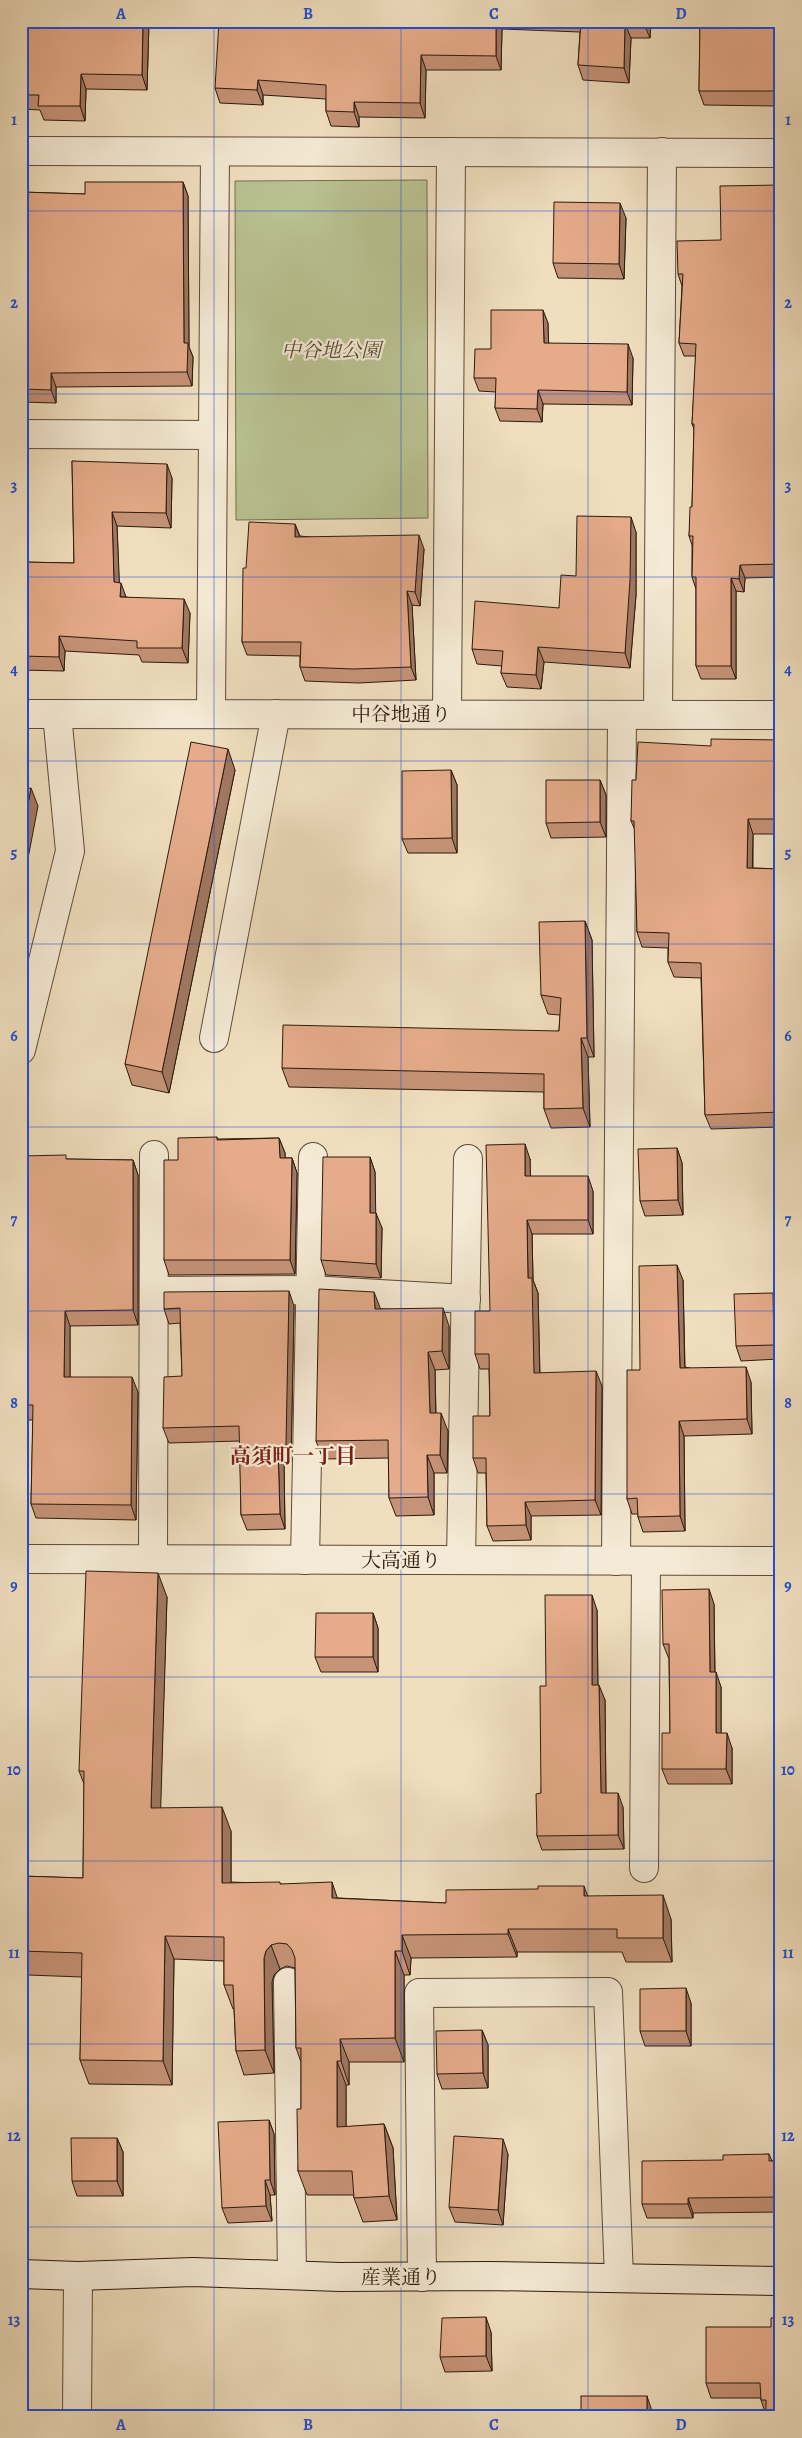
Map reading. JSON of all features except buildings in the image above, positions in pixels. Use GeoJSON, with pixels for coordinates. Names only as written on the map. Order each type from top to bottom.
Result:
{"type":"FeatureCollection","features":[{"type":"Feature","properties":{"kind":"street"},"geometry":{"type":"LineString","coordinates":[[21,151],[781,153]]}},
{"type":"Feature","properties":{"kind":"street"},"geometry":{"type":"LineString","coordinates":[[211,714],[215,152]]}},
{"type":"Feature","properties":{"kind":"street"},"geometry":{"type":"LineString","coordinates":[[447,714],[451,152]]}},
{"type":"Feature","properties":{"kind":"street"},"geometry":{"type":"LineString","coordinates":[[658,715],[662,152]]}},
{"type":"Feature","properties":{"kind":"street"},"geometry":{"type":"LineString","coordinates":[[21,434],[213,435]]}},
{"type":"Feature","properties":{"kind":"street","name":"中谷地通り"},"geometry":{"type":"LineString","coordinates":[[21,714],[781,715]]}},
{"type":"Feature","properties":{"kind":"street"},"geometry":{"type":"LineString","coordinates":[[21,1050],[70,851],[57,714]]}},
{"type":"Feature","properties":{"kind":"street"},"geometry":{"type":"LineString","coordinates":[[214,1038],[276,714]]}},
{"type":"Feature","properties":{"kind":"street"},"geometry":{"type":"LineString","coordinates":[[616,1561],[622,715]]}},
{"type":"Feature","properties":{"kind":"street"},"geometry":{"type":"LineString","coordinates":[[154,1154],[154,1559]]}},
{"type":"Feature","properties":{"kind":"street"},"geometry":{"type":"LineString","coordinates":[[305,1560],[313,1157]]}},
{"type":"Feature","properties":{"kind":"street"},"geometry":{"type":"LineString","coordinates":[[461,1560],[468,1159]]}},
{"type":"Feature","properties":{"kind":"street"},"geometry":{"type":"LineString","coordinates":[[154,1291],[310,1290],[466,1299]]}},
{"type":"Feature","properties":{"kind":"street","name":"大高通り"},"geometry":{"type":"LineString","coordinates":[[21,1559],[781,1561]]}},
{"type":"Feature","properties":{"kind":"street"},"geometry":{"type":"LineString","coordinates":[[644,1868],[646,1561]]}},
{"type":"Feature","properties":{"kind":"street"},"geometry":{"type":"LineString","coordinates":[[288,1982],[292,2275]]}},
{"type":"Feature","properties":{"kind":"street"},"geometry":{"type":"LineString","coordinates":[[422,2277],[418,1994],[608,1992],[619,2278]]}},
{"type":"Feature","properties":{"kind":"street","name":"産業通り"},"geometry":{"type":"LineString","coordinates":[[21,2274],[78,2276],[193,2272],[781,2281]]}},
{"type":"Feature","properties":{"kind":"street"},"geometry":{"type":"LineString","coordinates":[[77,2417],[78,2276]]}},
{"type":"Feature","properties":{"kind":"green space","name":"中谷地公園"},"geometry":{"type":"Polygon","coordinates":[[[427,180],[428,518],[236,520],[235,181],[427,180]]]}},
{"type":"Feature","properties":{"kind":"district","name":"高須町一丁目"},"geometry":{"type":"Point","coordinates":[293,1456]}}]}
